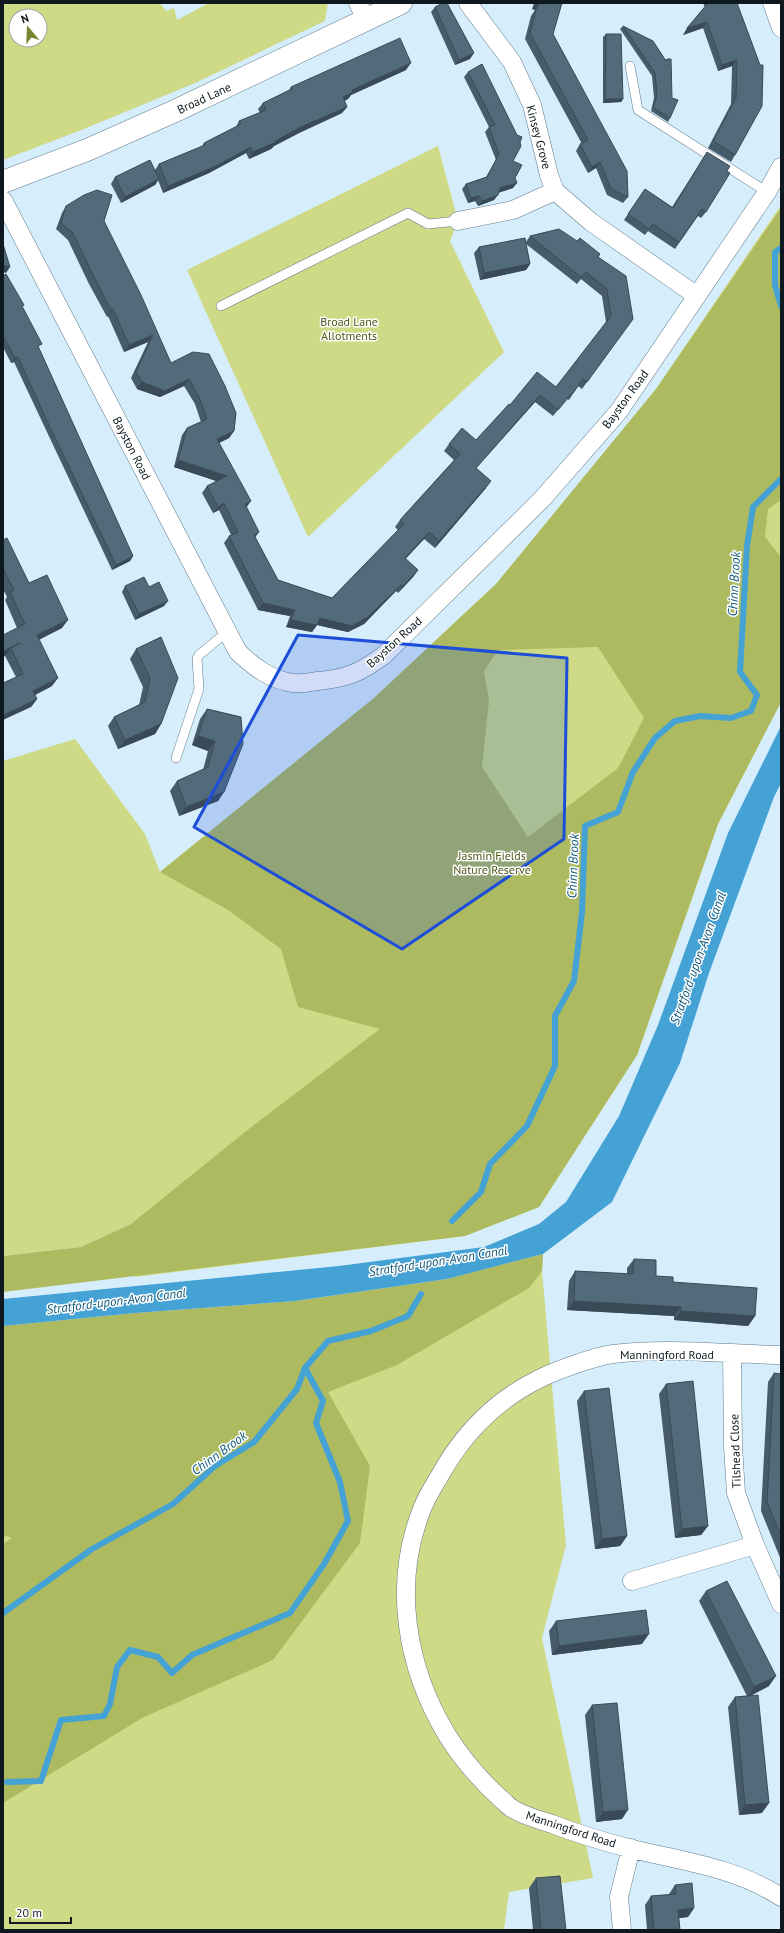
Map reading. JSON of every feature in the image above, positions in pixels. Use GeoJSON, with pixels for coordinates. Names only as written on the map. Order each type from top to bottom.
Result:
{"type":"FeatureCollection","features":[{"type":"Feature","properties":{"kind":"street","name":"Broad Lane"},"geometry":{"type":"LineString","coordinates":[[3,182],[87,150],[175,111],[362,12],[401,3]]}},
{"type":"Feature","properties":{"kind":"street","name":"Kinsey Grove"},"geometry":{"type":"LineString","coordinates":[[468,3],[512,62],[532,105],[549,175],[555,191],[591,222],[697,296]]}},
{"type":"Feature","properties":{"kind":"street"},"geometry":{"type":"LineString","coordinates":[[772,3],[781,28]]}},
{"type":"Feature","properties":{"kind":"street","name":"Bayston Road"},"geometry":{"type":"LineString","coordinates":[[3,200],[238,652],[254,667],[272,677],[294,683],[341,679],[367,667],[383,656],[543,498],[619,411],[767,192],[781,167]]}},
{"type":"Feature","properties":{"kind":"street"},"geometry":{"type":"LineString","coordinates":[[458,221],[513,210],[555,191]]}},
{"type":"Feature","properties":{"kind":"street","name":"Manningford Road"},"geometry":{"type":"LineString","coordinates":[[781,1355],[664,1351],[612,1354],[556,1372],[536,1380],[518,1391],[483,1418],[460,1443],[422,1508],[410,1546],[405,1589],[406,1624],[414,1660],[432,1708],[462,1760],[513,1809],[572,1832],[631,1848],[706,1865],[763,1885],[781,1897]]}},
{"type":"Feature","properties":{"kind":"street","name":"Tilshead Close"},"geometry":{"type":"LineString","coordinates":[[732,1354],[733,1446],[736,1493],[755,1545],[781,1604]]}},
{"type":"Feature","properties":{"kind":"street"},"geometry":{"type":"LineString","coordinates":[[632,1581],[755,1545]]}},
{"type":"Feature","properties":{"kind":"street"},"geometry":{"type":"LineString","coordinates":[[622,1930],[619,1897],[631,1848]]}},
{"type":"Feature","properties":{"kind":"lane"},"geometry":{"type":"LineString","coordinates":[[630,66],[638,110],[767,192]]}},
{"type":"Feature","properties":{"kind":"lane"},"geometry":{"type":"LineString","coordinates":[[220,306],[408,213],[428,224],[458,221]]}},
{"type":"Feature","properties":{"kind":"lane"},"geometry":{"type":"LineString","coordinates":[[176,758],[199,689],[199,655],[227,632]]}},
{"type":"Feature","properties":{"kind":"highlighted area"},"geometry":{"type":"Polygon","coordinates":[[[298,635],[567,658],[564,839],[402,949],[194,827],[298,635]]]}},
{"type":"Feature","properties":{"kind":"green space"},"geometry":{"type":"Polygon","coordinates":[[[3,3],[160,3],[166,11],[174,8],[177,20],[209,3],[328,3],[325,21],[195,83],[79,131],[3,160],[3,3]]]}},
{"type":"Feature","properties":{"kind":"green space","name":"Broad Lane Allotments"},"geometry":{"type":"Polygon","coordinates":[[[438,146],[458,221],[450,241],[504,352],[308,537],[187,270],[438,146]]]}},
{"type":"Feature","properties":{"kind":"green space","name":"Jasmin Fields Nature Reserve"},"geometry":{"type":"Polygon","coordinates":[[[781,205],[781,702],[718,824],[637,1055],[539,1207],[465,1236],[135,1277],[131,1224],[81,1247],[3,1256],[3,761],[75,739],[145,834],[160,872],[374,698],[496,584],[656,389],[781,205]]]}},
{"type":"Feature","properties":{"kind":"green space","name":"Jasmin Fields Nature Reserve"},"geometry":{"type":"Polygon","coordinates":[[[781,208],[781,500],[768,509],[765,537],[781,557],[781,702],[718,824],[637,1055],[539,1207],[465,1236],[3,1292],[3,1256],[81,1247],[131,1224],[250,1128],[380,1029],[298,1007],[281,949],[228,910],[160,872],[374,698],[496,584],[656,389],[781,208]],[[598,647],[498,650],[484,671],[489,701],[482,767],[528,837],[618,768],[644,718],[598,647]]]}},
{"type":"Feature","properties":{"kind":"green space"},"geometry":{"type":"Polygon","coordinates":[[[543,1254],[542,1271],[566,1545],[542,1638],[593,1878],[509,1892],[504,1930],[3,1930],[3,1535],[13,1538],[447,1279],[543,1254]]]}},
{"type":"Feature","properties":{"kind":"green space"},"geometry":{"type":"Polygon","coordinates":[[[543,1254],[542,1271],[529,1288],[397,1365],[328,1392],[370,1466],[360,1543],[273,1660],[142,1718],[3,1803],[3,1544],[12,1538],[3,1535],[3,1326],[135,1313],[295,1301],[447,1279],[543,1254]]]}},
{"type":"Feature","properties":{"kind":"water","name":"Stratford-upon-Avon Canal"},"geometry":{"type":"Polygon","coordinates":[[[781,726],[781,783],[774,797],[709,973],[680,1063],[612,1202],[543,1254],[447,1279],[295,1301],[135,1313],[3,1326],[3,1299],[339,1266],[484,1247],[539,1224],[566,1202],[619,1116],[658,1025],[728,833],[781,726]]]}},
{"type":"Feature","properties":{"kind":"building"},"geometry":{"type":"Polygon","coordinates":[[[443,3],[447,3],[474,53],[459,60],[435,7],[443,3]]]}},
{"type":"Feature","properties":{"kind":"building"},"geometry":{"type":"Polygon","coordinates":[[[537,3],[562,3],[553,34],[627,171],[628,197],[611,189],[600,162],[592,167],[580,144],[588,140],[530,33],[539,4],[537,3]]]}},
{"type":"Feature","properties":{"kind":"building"},"geometry":{"type":"Polygon","coordinates":[[[708,3],[737,3],[760,65],[763,65],[762,106],[735,155],[713,141],[736,98],[737,60],[722,65],[707,22],[687,28],[708,3]]]}},
{"type":"Feature","properties":{"kind":"building"},"geometry":{"type":"Polygon","coordinates":[[[623,26],[653,41],[666,61],[667,59],[671,59],[672,98],[678,100],[670,118],[653,108],[657,95],[655,73],[623,26]]]}},
{"type":"Feature","properties":{"kind":"building"},"geometry":{"type":"Polygon","coordinates":[[[606,34],[621,34],[623,99],[605,99],[606,34]]]}},
{"type":"Feature","properties":{"kind":"building"},"geometry":{"type":"Polygon","coordinates":[[[400,38],[411,63],[352,90],[353,92],[343,97],[347,107],[303,126],[275,141],[276,142],[253,152],[251,147],[214,167],[168,186],[159,164],[205,145],[204,143],[241,124],[239,121],[266,110],[263,103],[292,89],[291,87],[400,38]]]}},
{"type":"Feature","properties":{"kind":"building"},"geometry":{"type":"Polygon","coordinates":[[[482,64],[517,135],[522,137],[520,142],[521,146],[513,161],[522,165],[515,178],[517,183],[500,188],[498,195],[482,201],[479,196],[471,198],[466,184],[487,177],[499,154],[489,127],[495,125],[468,72],[482,64]]]}},
{"type":"Feature","properties":{"kind":"building"},"geometry":{"type":"Polygon","coordinates":[[[707,152],[730,166],[727,171],[730,173],[706,212],[702,209],[679,242],[653,224],[649,229],[628,214],[645,189],[673,208],[707,152]]]}},
{"type":"Feature","properties":{"kind":"building"},"geometry":{"type":"Polygon","coordinates":[[[150,160],[159,179],[125,197],[115,177],[150,160]]]}},
{"type":"Feature","properties":{"kind":"building"},"geometry":{"type":"Polygon","coordinates":[[[97,190],[112,195],[104,221],[141,295],[171,363],[193,352],[209,354],[225,386],[236,413],[234,431],[217,439],[251,501],[245,504],[259,532],[254,535],[278,580],[332,598],[404,524],[400,520],[460,454],[449,444],[462,428],[476,440],[509,404],[510,405],[537,372],[556,387],[611,316],[607,289],[586,272],[581,277],[530,236],[559,229],[577,241],[580,238],[600,254],[598,257],[626,276],[633,319],[587,382],[583,379],[558,410],[540,395],[476,468],[491,481],[439,541],[429,532],[405,558],[418,570],[403,586],[401,585],[368,617],[352,626],[320,618],[317,625],[291,620],[295,610],[263,603],[229,536],[238,532],[224,503],[218,507],[207,486],[227,476],[178,460],[187,428],[207,419],[199,397],[189,379],[165,391],[142,382],[136,372],[153,335],[129,345],[113,309],[111,310],[73,233],[61,223],[66,206],[84,195],[97,190]]]}},
{"type":"Feature","properties":{"kind":"building"},"geometry":{"type":"Polygon","coordinates":[[[525,238],[530,264],[484,273],[479,247],[525,238]]]}},
{"type":"Feature","properties":{"kind":"building"},"geometry":{"type":"Polygon","coordinates":[[[3,244],[10,267],[3,265],[3,244]]]}},
{"type":"Feature","properties":{"kind":"building"},"geometry":{"type":"Polygon","coordinates":[[[6,274],[24,305],[22,306],[42,344],[38,346],[133,556],[116,565],[18,357],[15,358],[3,336],[3,276],[6,274]]]}},
{"type":"Feature","properties":{"kind":"building"},"geometry":{"type":"Polygon","coordinates":[[[7,538],[29,583],[47,575],[68,620],[37,635],[58,678],[33,691],[37,699],[3,715],[3,683],[23,674],[11,648],[20,643],[3,651],[3,635],[25,624],[10,592],[14,590],[3,569],[3,540],[7,538]]]}},
{"type":"Feature","properties":{"kind":"building"},"geometry":{"type":"Polygon","coordinates":[[[144,577],[149,587],[159,582],[168,601],[139,614],[125,586],[144,577]]]}},
{"type":"Feature","properties":{"kind":"building"},"geometry":{"type":"Polygon","coordinates":[[[161,637],[178,678],[161,724],[125,740],[114,717],[145,702],[150,678],[136,649],[161,637]]]}},
{"type":"Feature","properties":{"kind":"building"},"geometry":{"type":"Polygon","coordinates":[[[207,709],[241,717],[243,744],[224,792],[186,807],[177,781],[208,767],[215,741],[198,736],[207,709]]]}},
{"type":"Feature","properties":{"kind":"building"},"geometry":{"type":"Polygon","coordinates":[[[634,1259],[656,1260],[656,1276],[673,1277],[673,1282],[757,1288],[755,1316],[681,1311],[681,1307],[574,1301],[575,1271],[633,1274],[634,1259]]]}},
{"type":"Feature","properties":{"kind":"building"},"geometry":{"type":"Polygon","coordinates":[[[774,1373],[781,1374],[781,1536],[767,1502],[774,1373]]]}},
{"type":"Feature","properties":{"kind":"building"},"geometry":{"type":"Polygon","coordinates":[[[693,1381],[708,1526],[682,1529],[666,1384],[693,1381]]]}},
{"type":"Feature","properties":{"kind":"building"},"geometry":{"type":"Polygon","coordinates":[[[609,1388],[627,1536],[602,1539],[584,1391],[609,1388]]]}},
{"type":"Feature","properties":{"kind":"building"},"geometry":{"type":"Polygon","coordinates":[[[727,1581],[776,1676],[754,1687],[706,1591],[727,1581]]]}},
{"type":"Feature","properties":{"kind":"building"},"geometry":{"type":"Polygon","coordinates":[[[646,1610],[649,1634],[559,1646],[556,1621],[646,1610]]]}},
{"type":"Feature","properties":{"kind":"building"},"geometry":{"type":"Polygon","coordinates":[[[758,1695],[769,1803],[745,1805],[735,1697],[758,1695]]]}},
{"type":"Feature","properties":{"kind":"building"},"geometry":{"type":"Polygon","coordinates":[[[617,1703],[628,1810],[603,1812],[592,1705],[617,1703]]]}},
{"type":"Feature","properties":{"kind":"building"},"geometry":{"type":"Polygon","coordinates":[[[560,1876],[566,1930],[541,1930],[536,1878],[560,1876]]]}},
{"type":"Feature","properties":{"kind":"building"},"geometry":{"type":"Polygon","coordinates":[[[692,1883],[694,1908],[678,1910],[680,1930],[654,1930],[651,1896],[676,1894],[675,1885],[692,1883]]]}},
{"type":"Feature","properties":{"kind":"waterway","name":"Chinn Brook"},"geometry":{"type":"LineString","coordinates":[[781,248],[775,252],[775,285],[781,306]]}},
{"type":"Feature","properties":{"kind":"waterway","name":"Chinn Brook"},"geometry":{"type":"LineString","coordinates":[[452,1221],[481,1192],[490,1164],[527,1126],[555,1066],[555,1016],[574,981],[582,912],[585,826],[618,812],[633,772],[655,738],[675,721],[700,716],[731,718],[751,711],[757,695],[740,672],[747,546],[753,507],[781,479]]}},
{"type":"Feature","properties":{"kind":"waterway","name":"Chinn Brook"},"geometry":{"type":"LineString","coordinates":[[3,1613],[92,1549],[173,1504],[215,1466],[254,1442],[297,1389],[305,1368],[328,1341],[371,1331],[408,1316],[421,1294]]}},
{"type":"Feature","properties":{"kind":"waterway"},"geometry":{"type":"LineString","coordinates":[[7,1782],[41,1781],[61,1720],[104,1716],[110,1704],[117,1667],[130,1650],[158,1657],[172,1673],[192,1655],[290,1613],[324,1564],[348,1521],[340,1482],[316,1423],[323,1401],[305,1368]]}}]}
